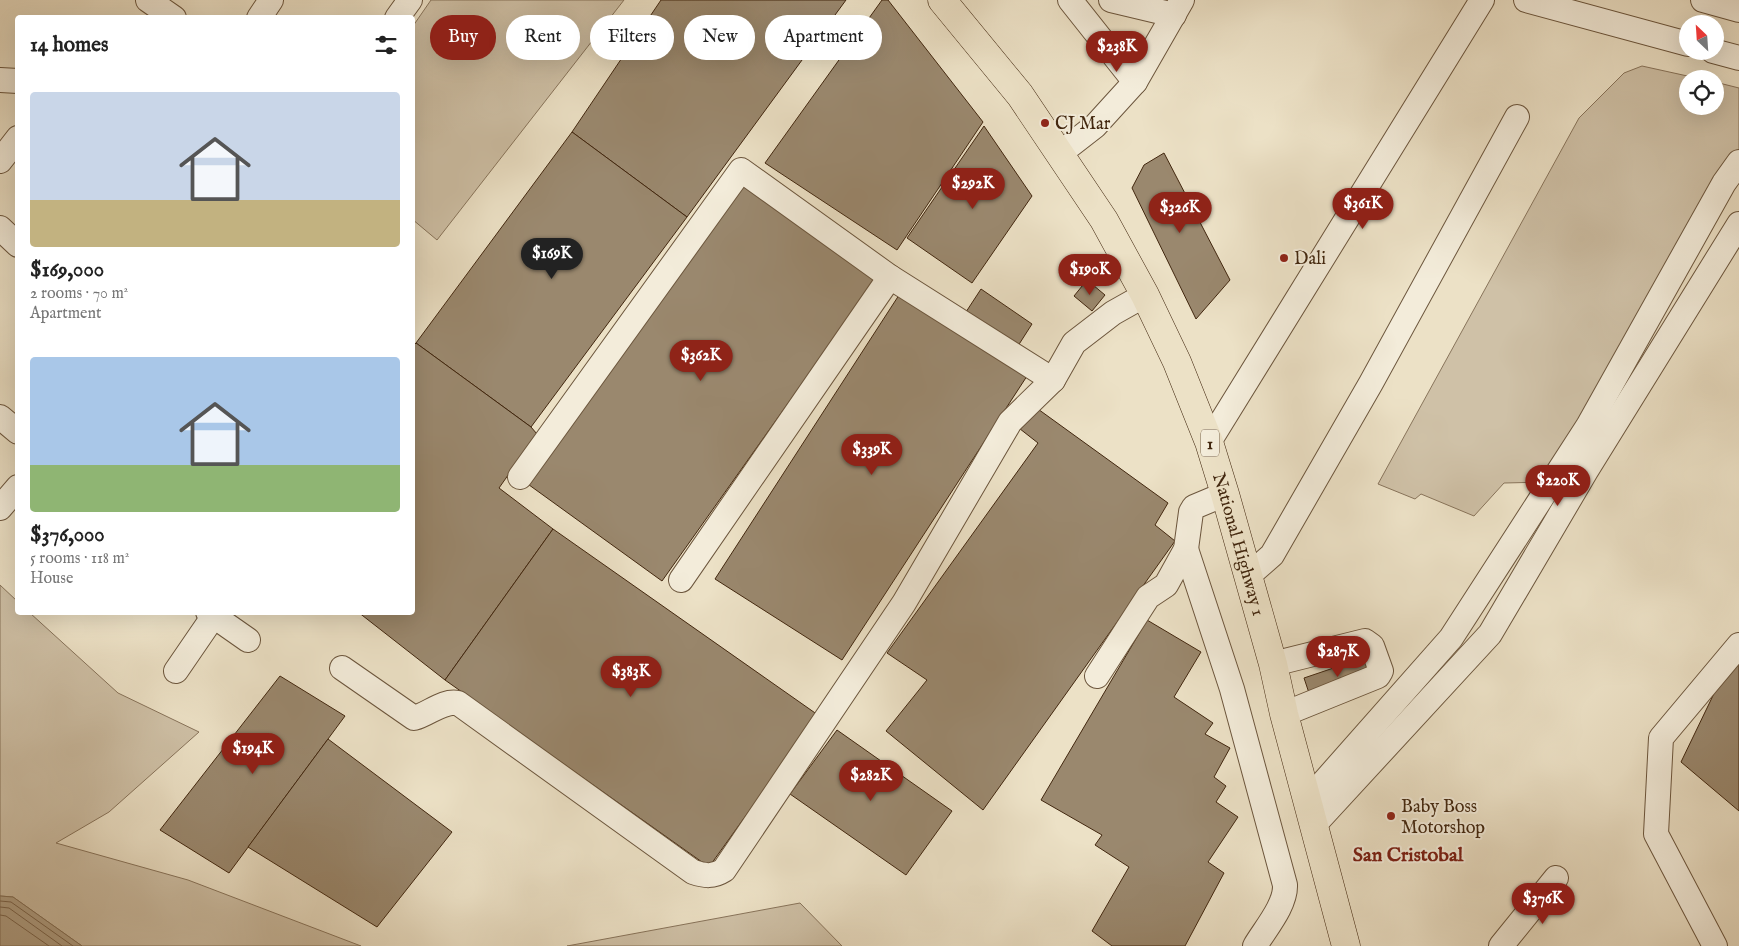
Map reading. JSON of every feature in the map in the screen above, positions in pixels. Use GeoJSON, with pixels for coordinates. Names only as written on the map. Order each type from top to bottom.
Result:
{"type":"FeatureCollection","features":[{"type":"Feature","properties":{"kind":"highway","name":"National Highway 1"},"geometry":{"type":"LineString","coordinates":[[942,0],[1020,95],[1104,220],[1145,295],[1177,362],[1209,442],[1225,494],[1273,664],[1284,714],[1346,946]]}},
{"type":"Feature","properties":{"kind":"street"},"geometry":{"type":"LineString","coordinates":[[148,0],[170,15]]}},
{"type":"Feature","properties":{"kind":"street"},"geometry":{"type":"LineString","coordinates":[[261,15],[270,0]]}},
{"type":"Feature","properties":{"kind":"street"},"geometry":{"type":"LineString","coordinates":[[400,15],[410,0]]}},
{"type":"Feature","properties":{"kind":"street"},"geometry":{"type":"LineString","coordinates":[[1070,0],[1135,82]]}},
{"type":"Feature","properties":{"kind":"street"},"geometry":{"type":"LineString","coordinates":[[1059,154],[1095,126],[1135,82],[1178,7],[1111,0]]}},
{"type":"Feature","properties":{"kind":"street"},"geometry":{"type":"LineString","coordinates":[[1209,442],[1482,0]]}},
{"type":"Feature","properties":{"kind":"street"},"geometry":{"type":"LineString","coordinates":[[1526,0],[1679,42]]}},
{"type":"Feature","properties":{"kind":"street"},"geometry":{"type":"LineString","coordinates":[[1704,0],[1739,10]]}},
{"type":"Feature","properties":{"kind":"street"},"geometry":{"type":"LineString","coordinates":[[1724,54],[1739,58]]}},
{"type":"Feature","properties":{"kind":"street"},"geometry":{"type":"LineString","coordinates":[[0,80],[15,81]]}},
{"type":"Feature","properties":{"kind":"street"},"geometry":{"type":"LineString","coordinates":[[1248,576],[1272,555],[1371,383],[1516,117]]}},
{"type":"Feature","properties":{"kind":"street"},"geometry":{"type":"LineString","coordinates":[[0,160],[15,142]]}},
{"type":"Feature","properties":{"kind":"street"},"geometry":{"type":"LineString","coordinates":[[1310,813],[1451,638],[1588,426],[1724,183],[1739,162]]}},
{"type":"Feature","properties":{"kind":"street"},"geometry":{"type":"LineString","coordinates":[[520,477],[741,170],[890,276],[1053,380]]}},
{"type":"Feature","properties":{"kind":"street"},"geometry":{"type":"LineString","coordinates":[[1310,813],[1490,634],[1586,471],[1739,224]]}},
{"type":"Feature","properties":{"kind":"street"},"geometry":{"type":"LineString","coordinates":[[0,228],[15,242]]}},
{"type":"Feature","properties":{"kind":"street"},"geometry":{"type":"LineString","coordinates":[[680,580],[890,276]]}},
{"type":"Feature","properties":{"kind":"street"},"geometry":{"type":"LineString","coordinates":[[342,668],[414,718],[451,702],[458,703],[693,872],[706,876],[716,875],[724,870],[904,603],[1010,422],[1053,380],[1074,343],[1112,313],[1145,295]]}},
{"type":"Feature","properties":{"kind":"street"},"geometry":{"type":"LineString","coordinates":[[0,417],[15,430]]}},
{"type":"Feature","properties":{"kind":"street"},"geometry":{"type":"LineString","coordinates":[[0,508],[15,490]]}},
{"type":"Feature","properties":{"kind":"street"},"geometry":{"type":"LineString","coordinates":[[1097,676],[1148,597],[1166,585],[1186,549],[1194,507],[1225,494]]}},
{"type":"Feature","properties":{"kind":"street"},"geometry":{"type":"LineString","coordinates":[[1186,549],[1232,689],[1285,885],[1285,894],[1282,902],[1255,946]]}},
{"type":"Feature","properties":{"kind":"street"},"geometry":{"type":"LineString","coordinates":[[176,671],[212,615]]}},
{"type":"Feature","properties":{"kind":"street"},"geometry":{"type":"LineString","coordinates":[[214,615],[248,640]]}},
{"type":"Feature","properties":{"kind":"street"},"geometry":{"type":"LineString","coordinates":[[1273,664],[1365,641],[1372,646],[1382,671],[1378,676],[1284,714]]}},
{"type":"Feature","properties":{"kind":"street"},"geometry":{"type":"LineString","coordinates":[[1715,946],[1656,834],[1660,738],[1739,645]]}},
{"type":"Feature","properties":{"kind":"street"},"geometry":{"type":"LineString","coordinates":[[1501,946],[1556,878]]}},
{"type":"Feature","properties":{"kind":"shaded area"},"geometry":{"type":"Polygon","coordinates":[[[431,0],[624,0],[612,15],[590,15],[590,44],[580,56],[580,15],[506,15],[506,60],[577,60],[437,240],[415,222],[415,23],[431,0]]]}},
{"type":"Feature","properties":{"kind":"shaded area"},"geometry":{"type":"Polygon","coordinates":[[[1642,66],[1679,74],[1679,115],[1724,115],[1724,84],[1739,88],[1739,153],[1548,482],[1504,483],[1474,516],[1421,494],[1415,499],[1378,484],[1579,118],[1624,73],[1642,66]]]}},
{"type":"Feature","properties":{"kind":"shaded area"},"geometry":{"type":"Polygon","coordinates":[[[0,585],[15,599],[15,615],[32,615],[118,693],[199,732],[109,812],[56,843],[188,880],[361,946],[82,946],[13,897],[0,896],[0,585]]]}},
{"type":"Feature","properties":{"kind":"shaded area"},"geometry":{"type":"Polygon","coordinates":[[[800,903],[842,946],[567,946],[800,903]]]}},
{"type":"Feature","properties":{"kind":"water"},"geometry":{"type":"Polygon","coordinates":[[[0,896],[13,897],[82,946],[0,946],[0,896]]]}},
{"type":"Feature","properties":{"kind":"building"},"geometry":{"type":"Polygon","coordinates":[[[661,0],[846,0],[835,15],[765,15],[765,60],[802,60],[687,217],[572,132],[621,60],[674,60],[674,15],[651,15],[661,0]]]}},
{"type":"Feature","properties":{"kind":"building"},"geometry":{"type":"Polygon","coordinates":[[[882,0],[888,0],[983,122],[897,250],[765,163],[839,60],[882,60],[882,15],[871,15],[882,0]]]}},
{"type":"Feature","properties":{"kind":"building"},"geometry":{"type":"Polygon","coordinates":[[[984,126],[1032,196],[972,283],[907,238],[984,126]]]}},
{"type":"Feature","properties":{"kind":"building"},"geometry":{"type":"Polygon","coordinates":[[[572,132],[687,217],[531,427],[416,343],[572,132]]]}},
{"type":"Feature","properties":{"kind":"building"},"geometry":{"type":"Polygon","coordinates":[[[1164,153],[1230,280],[1196,319],[1132,188],[1144,165],[1164,153]]]}},
{"type":"Feature","properties":{"kind":"building"},"geometry":{"type":"Polygon","coordinates":[[[742,184],[877,278],[662,581],[525,482],[742,184]]]}},
{"type":"Feature","properties":{"kind":"building"},"geometry":{"type":"Polygon","coordinates":[[[1087,280],[1105,295],[1092,311],[1074,296],[1087,280]]]}},
{"type":"Feature","properties":{"kind":"building"},"geometry":{"type":"Polygon","coordinates":[[[981,289],[1032,324],[1016,349],[964,315],[981,289]]]}},
{"type":"Feature","properties":{"kind":"building"},"geometry":{"type":"Polygon","coordinates":[[[901,292],[1029,373],[842,660],[715,579],[901,292]]]}},
{"type":"Feature","properties":{"kind":"building"},"geometry":{"type":"Polygon","coordinates":[[[415,344],[531,427],[537,434],[499,488],[553,529],[445,680],[362,615],[415,615],[415,344]]]}},
{"type":"Feature","properties":{"kind":"building"},"geometry":{"type":"Polygon","coordinates":[[[1031,404],[1168,503],[1155,525],[1175,541],[983,810],[886,731],[927,680],[887,653],[1038,443],[1015,425],[1031,404]]]}},
{"type":"Feature","properties":{"kind":"building"},"geometry":{"type":"Polygon","coordinates":[[[553,529],[818,715],[709,867],[445,680],[553,529]]]}},
{"type":"Feature","properties":{"kind":"building"},"geometry":{"type":"Polygon","coordinates":[[[1147,620],[1201,652],[1174,697],[1213,723],[1205,734],[1230,748],[1214,777],[1226,786],[1216,802],[1238,817],[1208,862],[1224,873],[1185,946],[1112,946],[1092,931],[1129,867],[1095,845],[1102,835],[1041,800],[1147,620]]]}},
{"type":"Feature","properties":{"kind":"building"},"geometry":{"type":"Polygon","coordinates":[[[1734,652],[1739,656],[1739,811],[1681,762],[1734,652]]]}},
{"type":"Feature","properties":{"kind":"building"},"geometry":{"type":"Polygon","coordinates":[[[1366,657],[1373,678],[1311,699],[1304,678],[1366,657]]]}},
{"type":"Feature","properties":{"kind":"building"},"geometry":{"type":"Polygon","coordinates":[[[280,676],[345,716],[229,873],[160,830],[280,676]]]}},
{"type":"Feature","properties":{"kind":"building"},"geometry":{"type":"Polygon","coordinates":[[[837,730],[952,811],[906,875],[790,794],[837,730]]]}},
{"type":"Feature","properties":{"kind":"building"},"geometry":{"type":"Polygon","coordinates":[[[328,739],[452,832],[377,927],[248,847],[328,739]]]}},
{"type":"Feature","properties":{"kind":"place","name":"CJ Mar"},"geometry":{"type":"Point","coordinates":[1045,123]}},
{"type":"Feature","properties":{"kind":"place","name":"Dali"},"geometry":{"type":"Point","coordinates":[1284,258]}},
{"type":"Feature","properties":{"kind":"place","name":"Baby Boss Motorshop"},"geometry":{"type":"Point","coordinates":[1391,816]}},
{"type":"Feature","properties":{"kind":"district","name":"San Cristobal"},"geometry":{"type":"Point","coordinates":[1408,854]}}]}
